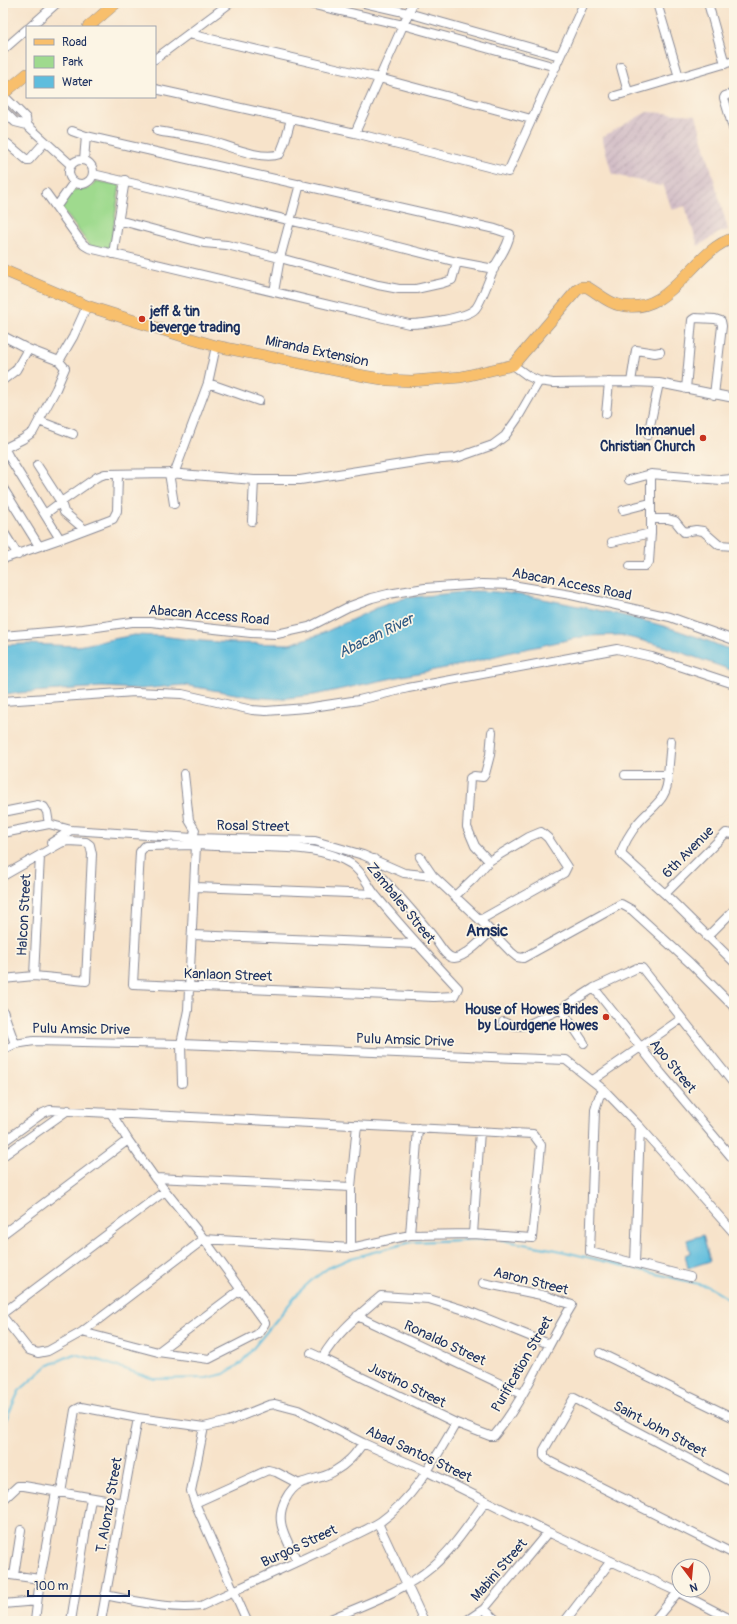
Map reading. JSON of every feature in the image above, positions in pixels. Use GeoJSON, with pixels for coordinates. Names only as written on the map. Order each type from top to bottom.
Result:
{"type":"FeatureCollection","features":[{"type":"Feature","properties":{"kind":"main road"},"geometry":{"type":"LineString","coordinates":[[89,26],[116,3]]}},
{"type":"Feature","properties":{"kind":"main road"},"geometry":{"type":"LineString","coordinates":[[3,95],[26,75]]}},
{"type":"Feature","properties":{"kind":"main road"},"geometry":{"type":"LineString","coordinates":[[513,365],[577,290],[582,287],[587,287],[600,296],[619,305],[633,307],[651,302],[668,294],[717,244],[734,238]]}},
{"type":"Feature","properties":{"kind":"main road","name":"Miranda Extension"},"geometry":{"type":"LineString","coordinates":[[3,270],[87,306],[216,346],[388,380],[412,381],[461,376],[513,365]]}},
{"type":"Feature","properties":{"kind":"street"},"geometry":{"type":"LineString","coordinates":[[31,26],[57,3]]}},
{"type":"Feature","properties":{"kind":"street"},"geometry":{"type":"LineString","coordinates":[[156,57],[230,3]]}},
{"type":"Feature","properties":{"kind":"street"},"geometry":{"type":"LineString","coordinates":[[306,3],[403,24],[556,67]]}},
{"type":"Feature","properties":{"kind":"street"},"geometry":{"type":"LineString","coordinates":[[364,3],[408,13],[560,56]]}},
{"type":"Feature","properties":{"kind":"street"},"geometry":{"type":"LineString","coordinates":[[355,133],[412,3]]}},
{"type":"Feature","properties":{"kind":"street"},"geometry":{"type":"LineString","coordinates":[[156,89],[355,133],[508,172],[556,67],[582,3]]}},
{"type":"Feature","properties":{"kind":"street"},"geometry":{"type":"LineString","coordinates":[[657,3],[679,77]]}},
{"type":"Feature","properties":{"kind":"street"},"geometry":{"type":"LineString","coordinates":[[708,3],[725,64]]}},
{"type":"Feature","properties":{"kind":"street"},"geometry":{"type":"LineString","coordinates":[[3,50],[26,30]]}},
{"type":"Feature","properties":{"kind":"street"},"geometry":{"type":"LineString","coordinates":[[189,34],[379,78],[531,119]]}},
{"type":"Feature","properties":{"kind":"street"},"geometry":{"type":"LineString","coordinates":[[615,96],[734,61]]}},
{"type":"Feature","properties":{"kind":"street"},"geometry":{"type":"LineString","coordinates":[[621,67],[628,92]]}},
{"type":"Feature","properties":{"kind":"street"},"geometry":{"type":"LineString","coordinates":[[734,93],[725,96],[724,98],[734,131]]}},
{"type":"Feature","properties":{"kind":"street"},"geometry":{"type":"LineString","coordinates":[[3,95],[26,118],[27,125]]}},
{"type":"Feature","properties":{"kind":"street"},"geometry":{"type":"LineString","coordinates":[[3,110],[15,122],[27,125],[71,165]]}},
{"type":"Feature","properties":{"kind":"street"},"geometry":{"type":"LineString","coordinates":[[157,131],[207,140],[252,153],[273,156],[280,154],[292,119]]}},
{"type":"Feature","properties":{"kind":"street"},"geometry":{"type":"LineString","coordinates":[[46,193],[57,206],[84,245],[113,254],[410,324],[419,324],[465,315],[476,309],[494,269],[508,245],[510,234],[488,228],[86,136],[72,131]]}},
{"type":"Feature","properties":{"kind":"street"},"geometry":{"type":"LineString","coordinates":[[84,160],[86,136]]}},
{"type":"Feature","properties":{"kind":"street"},"geometry":{"type":"LineString","coordinates":[[8,144],[27,160],[29,160],[45,142]]}},
{"type":"Feature","properties":{"kind":"street"},"geometry":{"type":"LineString","coordinates":[[84,160],[90,164],[93,174],[90,181],[86,184],[78,184],[69,176],[69,172],[71,165],[77,161],[84,160]]}},
{"type":"Feature","properties":{"kind":"street"},"geometry":{"type":"LineString","coordinates":[[93,174],[125,180],[291,220],[457,262],[494,269]]}},
{"type":"Feature","properties":{"kind":"street"},"geometry":{"type":"LineString","coordinates":[[113,254],[125,180]]}},
{"type":"Feature","properties":{"kind":"street"},"geometry":{"type":"LineString","coordinates":[[57,206],[74,182]]}},
{"type":"Feature","properties":{"kind":"street"},"geometry":{"type":"LineString","coordinates":[[274,292],[280,258],[300,184]]}},
{"type":"Feature","properties":{"kind":"street"},"geometry":{"type":"LineString","coordinates":[[118,220],[198,241],[227,245],[280,258],[399,290],[416,289],[444,284],[452,280],[457,262]]}},
{"type":"Feature","properties":{"kind":"street"},"geometry":{"type":"LineString","coordinates":[[59,361],[73,337],[87,306]]}},
{"type":"Feature","properties":{"kind":"street"},"geometry":{"type":"LineString","coordinates":[[686,389],[692,320],[695,318],[716,319],[721,321],[722,326],[714,395]]}},
{"type":"Feature","properties":{"kind":"street"},"geometry":{"type":"LineString","coordinates":[[3,336],[28,349],[59,361],[65,368],[56,389],[32,432],[23,439],[4,448],[60,540]]}},
{"type":"Feature","properties":{"kind":"street"},"geometry":{"type":"LineString","coordinates":[[174,504],[172,473],[208,383],[216,346]]}},
{"type":"Feature","properties":{"kind":"street"},"geometry":{"type":"LineString","coordinates":[[3,380],[16,370],[28,349]]}},
{"type":"Feature","properties":{"kind":"street"},"geometry":{"type":"LineString","coordinates":[[631,382],[636,350],[655,353],[660,352]]}},
{"type":"Feature","properties":{"kind":"street"},"geometry":{"type":"LineString","coordinates":[[513,365],[528,376],[539,381],[553,383],[659,383],[734,398]]}},
{"type":"Feature","properties":{"kind":"street"},"geometry":{"type":"LineString","coordinates":[[45,514],[97,477],[105,474],[172,473],[254,480],[312,479],[428,460],[456,458],[493,445],[505,436],[517,420],[539,381]]}},
{"type":"Feature","properties":{"kind":"street"},"geometry":{"type":"LineString","coordinates":[[606,414],[609,382]]}},
{"type":"Feature","properties":{"kind":"street"},"geometry":{"type":"LineString","coordinates":[[208,383],[259,401]]}},
{"type":"Feature","properties":{"kind":"street"},"geometry":{"type":"LineString","coordinates":[[648,435],[659,383]]}},
{"type":"Feature","properties":{"kind":"street"},"geometry":{"type":"LineString","coordinates":[[39,421],[73,434]]}},
{"type":"Feature","properties":{"kind":"street"},"geometry":{"type":"LineString","coordinates":[[37,466],[62,502],[64,512],[84,529]]}},
{"type":"Feature","properties":{"kind":"street"},"geometry":{"type":"LineString","coordinates":[[629,480],[651,474],[721,480],[732,479],[734,477]]}},
{"type":"Feature","properties":{"kind":"street"},"geometry":{"type":"LineString","coordinates":[[630,566],[640,567],[648,564],[652,533],[650,502],[651,474]]}},
{"type":"Feature","properties":{"kind":"street"},"geometry":{"type":"LineString","coordinates":[[3,558],[18,555],[39,546],[60,540],[84,529],[96,527],[113,519],[117,511],[118,475]]}},
{"type":"Feature","properties":{"kind":"street"},"geometry":{"type":"LineString","coordinates":[[252,521],[254,480]]}},
{"type":"Feature","properties":{"kind":"street"},"geometry":{"type":"LineString","coordinates":[[3,488],[39,546]]}},
{"type":"Feature","properties":{"kind":"street"},"geometry":{"type":"LineString","coordinates":[[623,510],[650,502]]}},
{"type":"Feature","properties":{"kind":"street"},"geometry":{"type":"LineString","coordinates":[[651,519],[668,519],[675,521],[684,532],[696,530],[703,532],[719,545],[734,546]]}},
{"type":"Feature","properties":{"kind":"street"},"geometry":{"type":"LineString","coordinates":[[3,531],[18,555]]}},
{"type":"Feature","properties":{"kind":"street"},"geometry":{"type":"LineString","coordinates":[[612,542],[652,533]]}},
{"type":"Feature","properties":{"kind":"street","name":"Abacan Access Road"},"geometry":{"type":"LineString","coordinates":[[3,636],[138,622],[173,624],[251,633],[277,634],[309,627],[348,608],[372,598],[388,594],[424,588],[482,584],[512,585],[571,595],[670,617],[734,640]]}},
{"type":"Feature","properties":{"kind":"street"},"geometry":{"type":"LineString","coordinates":[[3,701],[135,692],[182,694],[252,710],[266,711],[306,708],[360,700],[408,688],[617,649],[666,661],[734,684]]}},
{"type":"Feature","properties":{"kind":"street"},"geometry":{"type":"LineString","coordinates":[[489,861],[475,846],[467,827],[470,778],[474,776],[483,777],[490,755],[492,732]]}},
{"type":"Feature","properties":{"kind":"street"},"geometry":{"type":"LineString","coordinates":[[671,741],[668,784],[663,796],[658,804],[638,823],[628,837],[621,853],[626,860],[665,894],[734,962]]}},
{"type":"Feature","properties":{"kind":"street"},"geometry":{"type":"LineString","coordinates":[[182,1083],[181,1044],[188,1010],[195,887],[195,830],[189,820],[184,774]]}},
{"type":"Feature","properties":{"kind":"street"},"geometry":{"type":"LineString","coordinates":[[625,776],[668,775]]}},
{"type":"Feature","properties":{"kind":"street"},"geometry":{"type":"LineString","coordinates":[[3,812],[38,805],[44,807],[47,812],[49,824]]}},
{"type":"Feature","properties":{"kind":"street","name":"Rosal Street"},"geometry":{"type":"LineString","coordinates":[[3,833],[49,824],[71,830],[195,842],[315,841],[374,859],[404,873],[433,876]]}},
{"type":"Feature","properties":{"kind":"street"},"geometry":{"type":"LineString","coordinates":[[3,868],[21,860],[71,830]]}},
{"type":"Feature","properties":{"kind":"street"},"geometry":{"type":"LineString","coordinates":[[455,896],[489,861],[529,837],[541,832],[548,838],[567,868],[564,873],[480,920]]}},
{"type":"Feature","properties":{"kind":"street","name":"6th Avenue"},"geometry":{"type":"LineString","coordinates":[[665,894],[726,833],[733,834]]}},
{"type":"Feature","properties":{"kind":"street"},"geometry":{"type":"LineString","coordinates":[[3,876],[54,847],[68,841],[86,842],[90,845],[92,854],[86,981],[34,976],[3,979]]}},
{"type":"Feature","properties":{"kind":"street","name":"Zambales Street"},"geometry":{"type":"LineString","coordinates":[[145,846],[195,842],[307,849],[335,856],[350,863],[360,870],[374,894],[416,944],[458,988]]}},
{"type":"Feature","properties":{"kind":"street","name":"Kanlaon Street"},"geometry":{"type":"LineString","coordinates":[[145,846],[140,852],[133,984],[447,997],[454,996],[458,988]]}},
{"type":"Feature","properties":{"kind":"street","name":"Halcon Street"},"geometry":{"type":"LineString","coordinates":[[34,976],[40,856]]}},
{"type":"Feature","properties":{"kind":"street"},"geometry":{"type":"LineString","coordinates":[[420,857],[433,876],[480,920],[510,952],[518,957],[524,958],[621,904],[632,910],[690,963],[734,1007]]}},
{"type":"Feature","properties":{"kind":"street"},"geometry":{"type":"LineString","coordinates":[[374,859],[376,869],[379,874],[449,956],[453,958],[460,957],[481,941],[491,931]]}},
{"type":"Feature","properties":{"kind":"street"},"geometry":{"type":"LineString","coordinates":[[195,887],[374,894]]}},
{"type":"Feature","properties":{"kind":"street"},"geometry":{"type":"LineString","coordinates":[[708,937],[734,910]]}},
{"type":"Feature","properties":{"kind":"street"},"geometry":{"type":"LineString","coordinates":[[192,935],[416,944]]}},
{"type":"Feature","properties":{"kind":"street"},"geometry":{"type":"LineString","coordinates":[[503,1022],[521,1026],[561,1009],[594,988],[637,968],[642,968],[734,1084]]}},
{"type":"Feature","properties":{"kind":"street","name":"Apo Street"},"geometry":{"type":"LineString","coordinates":[[594,988],[661,1073],[734,1160]]}},
{"type":"Feature","properties":{"kind":"street"},"geometry":{"type":"LineString","coordinates":[[561,1009],[584,1043]]}},
{"type":"Feature","properties":{"kind":"street"},"geometry":{"type":"LineString","coordinates":[[3,1012],[15,1044]]}},
{"type":"Feature","properties":{"kind":"street"},"geometry":{"type":"LineString","coordinates":[[593,1080],[681,1019]]}},
{"type":"Feature","properties":{"kind":"street","name":"Pulu Amsic Drive"},"geometry":{"type":"LineString","coordinates":[[3,1050],[15,1044],[34,1041],[181,1044],[562,1059],[570,1062],[604,1090],[640,1127],[734,1233]]}},
{"type":"Feature","properties":{"kind":"street"},"geometry":{"type":"LineString","coordinates":[[604,1090],[599,1097],[595,1110],[590,1252],[690,1277]]}},
{"type":"Feature","properties":{"kind":"street"},"geometry":{"type":"LineString","coordinates":[[3,1142],[43,1113],[50,1110],[68,1110],[533,1134],[541,1145],[541,1158],[532,1238],[473,1234],[410,1235],[351,1248],[204,1239],[82,1332],[48,1351],[38,1352],[29,1350],[3,1317]]}},
{"type":"Feature","properties":{"kind":"street"},"geometry":{"type":"LineString","coordinates":[[3,1156],[68,1110]]}},
{"type":"Feature","properties":{"kind":"street"},"geometry":{"type":"LineString","coordinates":[[82,1332],[158,1352],[209,1359],[258,1334],[264,1323],[204,1239],[155,1178],[128,1140],[111,1112]]}},
{"type":"Feature","properties":{"kind":"street"},"geometry":{"type":"LineString","coordinates":[[351,1248],[351,1187],[357,1125]]}},
{"type":"Feature","properties":{"kind":"street"},"geometry":{"type":"LineString","coordinates":[[635,1263],[640,1127]]}},
{"type":"Feature","properties":{"kind":"street"},"geometry":{"type":"LineString","coordinates":[[410,1235],[418,1128]]}},
{"type":"Feature","properties":{"kind":"street"},"geometry":{"type":"LineString","coordinates":[[473,1234],[480,1132]]}},
{"type":"Feature","properties":{"kind":"street"},"geometry":{"type":"LineString","coordinates":[[3,1234],[128,1140]]}},
{"type":"Feature","properties":{"kind":"street"},"geometry":{"type":"LineString","coordinates":[[155,1178],[351,1187]]}},
{"type":"Feature","properties":{"kind":"street"},"geometry":{"type":"LineString","coordinates":[[3,1313],[165,1191]]}},
{"type":"Feature","properties":{"kind":"street","name":"Aaron Street"},"geometry":{"type":"LineString","coordinates":[[483,1283],[546,1296],[572,1305]]}},
{"type":"Feature","properties":{"kind":"street"},"geometry":{"type":"LineString","coordinates":[[158,1352],[240,1290]]}},
{"type":"Feature","properties":{"kind":"street"},"geometry":{"type":"LineString","coordinates":[[322,1358],[330,1343],[342,1330],[381,1296],[429,1299],[468,1311],[549,1344]]}},
{"type":"Feature","properties":{"kind":"street","name":"Purification Street"},"geometry":{"type":"LineString","coordinates":[[494,1436],[522,1394],[572,1305]]}},
{"type":"Feature","properties":{"kind":"street","name":"Ronaldo Street"},"geometry":{"type":"LineString","coordinates":[[358,1316],[522,1394]]}},
{"type":"Feature","properties":{"kind":"street"},"geometry":{"type":"LineString","coordinates":[[600,1353],[734,1418]]}},
{"type":"Feature","properties":{"kind":"street","name":"Justino Street"},"geometry":{"type":"LineString","coordinates":[[311,1354],[456,1423],[490,1436],[494,1436]]}},
{"type":"Feature","properties":{"kind":"street","name":"Saint John Street"},"geometry":{"type":"LineString","coordinates":[[734,1483],[574,1398],[544,1450],[544,1456],[549,1461],[734,1554]]}},
{"type":"Feature","properties":{"kind":"street","name":"Abad Santos Street"},"geometry":{"type":"LineString","coordinates":[[59,1492],[75,1410],[77,1408],[81,1407],[138,1418],[204,1427],[229,1421],[275,1404],[298,1410],[363,1443],[428,1472],[548,1532],[671,1589]]}},
{"type":"Feature","properties":{"kind":"street","name":"T. Alonzo Street"},"geometry":{"type":"LineString","coordinates":[[101,1621],[138,1418]]}},
{"type":"Feature","properties":{"kind":"street","name":"Burgos Street"},"geometry":{"type":"LineString","coordinates":[[105,1595],[166,1607],[185,1608],[201,1606],[378,1523],[398,1507],[428,1472],[456,1423]]}},
{"type":"Feature","properties":{"kind":"street"},"geometry":{"type":"LineString","coordinates":[[204,1427],[191,1491],[247,1621]]}},
{"type":"Feature","properties":{"kind":"street"},"geometry":{"type":"LineString","coordinates":[[297,1561],[281,1523],[280,1513],[288,1495],[299,1484],[331,1473],[343,1466],[353,1458],[363,1443]]}},
{"type":"Feature","properties":{"kind":"street"},"geometry":{"type":"LineString","coordinates":[[195,1503],[268,1470],[276,1472],[299,1484]]}},
{"type":"Feature","properties":{"kind":"street"},"geometry":{"type":"LineString","coordinates":[[3,1500],[18,1486],[24,1486],[123,1503]]}},
{"type":"Feature","properties":{"kind":"street"},"geometry":{"type":"LineString","coordinates":[[35,1621],[40,1579],[59,1492]]}},
{"type":"Feature","properties":{"kind":"street"},"geometry":{"type":"LineString","coordinates":[[71,1621],[91,1498]]}},
{"type":"Feature","properties":{"kind":"street"},"geometry":{"type":"LineString","coordinates":[[326,1621],[407,1585],[431,1567],[452,1547],[486,1501]]}},
{"type":"Feature","properties":{"kind":"street"},"geometry":{"type":"LineString","coordinates":[[378,1523],[424,1621]]}},
{"type":"Feature","properties":{"kind":"street"},"geometry":{"type":"LineString","coordinates":[[14,1575],[21,1530]]}},
{"type":"Feature","properties":{"kind":"street","name":"Mabini Street"},"geometry":{"type":"LineString","coordinates":[[466,1621],[484,1609],[548,1532]]}},
{"type":"Feature","properties":{"kind":"street"},"geometry":{"type":"LineString","coordinates":[[565,1621],[611,1561]]}},
{"type":"Feature","properties":{"kind":"street"},"geometry":{"type":"LineString","coordinates":[[3,1574],[40,1579]]}},
{"type":"Feature","properties":{"kind":"street"},"geometry":{"type":"LineString","coordinates":[[654,1621],[673,1598]]}},
{"type":"Feature","properties":{"kind":"street","name":"Abad Santos Street"},"geometry":{"type":"LineString","coordinates":[[690,1598],[734,1621]]}},
{"type":"Feature","properties":{"kind":"street"},"geometry":{"type":"LineString","coordinates":[[3,1604],[37,1601]]}},
{"type":"Feature","properties":{"kind":"street"},"geometry":{"type":"LineString","coordinates":[[484,1609],[497,1621]]}},
{"type":"Feature","properties":{"kind":"shaded area"},"geometry":{"type":"Polygon","coordinates":[[[647,112],[696,115],[728,230],[720,232],[698,246],[685,206],[672,210],[663,184],[660,186],[612,174],[602,137],[647,112]]]}},
{"type":"Feature","properties":{"kind":"green space"},"geometry":{"type":"Polygon","coordinates":[[[96,181],[120,185],[110,250],[90,246],[61,207],[71,192],[77,189],[87,190],[96,181]]]}},
{"type":"Feature","properties":{"kind":"water","name":"Abacan River"},"geometry":{"type":"Polygon","coordinates":[[[473,591],[499,592],[536,597],[647,621],[734,650],[734,671],[663,646],[620,635],[586,636],[511,652],[461,665],[314,695],[278,699],[253,697],[184,685],[141,689],[102,687],[3,694],[3,645],[26,644],[78,646],[134,635],[233,643],[290,644],[321,634],[379,607],[405,598],[473,591]]]}},
{"type":"Feature","properties":{"kind":"water"},"geometry":{"type":"Polygon","coordinates":[[[703,1235],[710,1261],[688,1268],[685,1255],[690,1253],[687,1240],[703,1235]]]}},
{"type":"Feature","properties":{"kind":"waterway"},"geometry":{"type":"LineString","coordinates":[[3,1426],[19,1391],[47,1366],[74,1354],[98,1360],[154,1379],[207,1378],[224,1374],[241,1363],[300,1291],[328,1268],[351,1258],[412,1242],[489,1239]]}},
{"type":"Feature","properties":{"kind":"waterway"},"geometry":{"type":"LineString","coordinates":[[501,1240],[557,1250],[707,1286],[734,1302]]}},
{"type":"Feature","properties":{"kind":"place","name":"jeff & tin beverge trading"},"geometry":{"type":"Point","coordinates":[142,319]}},
{"type":"Feature","properties":{"kind":"place","name":"Immanuel Christian Church"},"geometry":{"type":"Point","coordinates":[703,438]}},
{"type":"Feature","properties":{"kind":"place","name":"House of Howes Brides by Lourdgene Howes"},"geometry":{"type":"Point","coordinates":[606,1017]}},
{"type":"Feature","properties":{"kind":"district","name":"Amsic"},"geometry":{"type":"Point","coordinates":[487,931]}}]}
